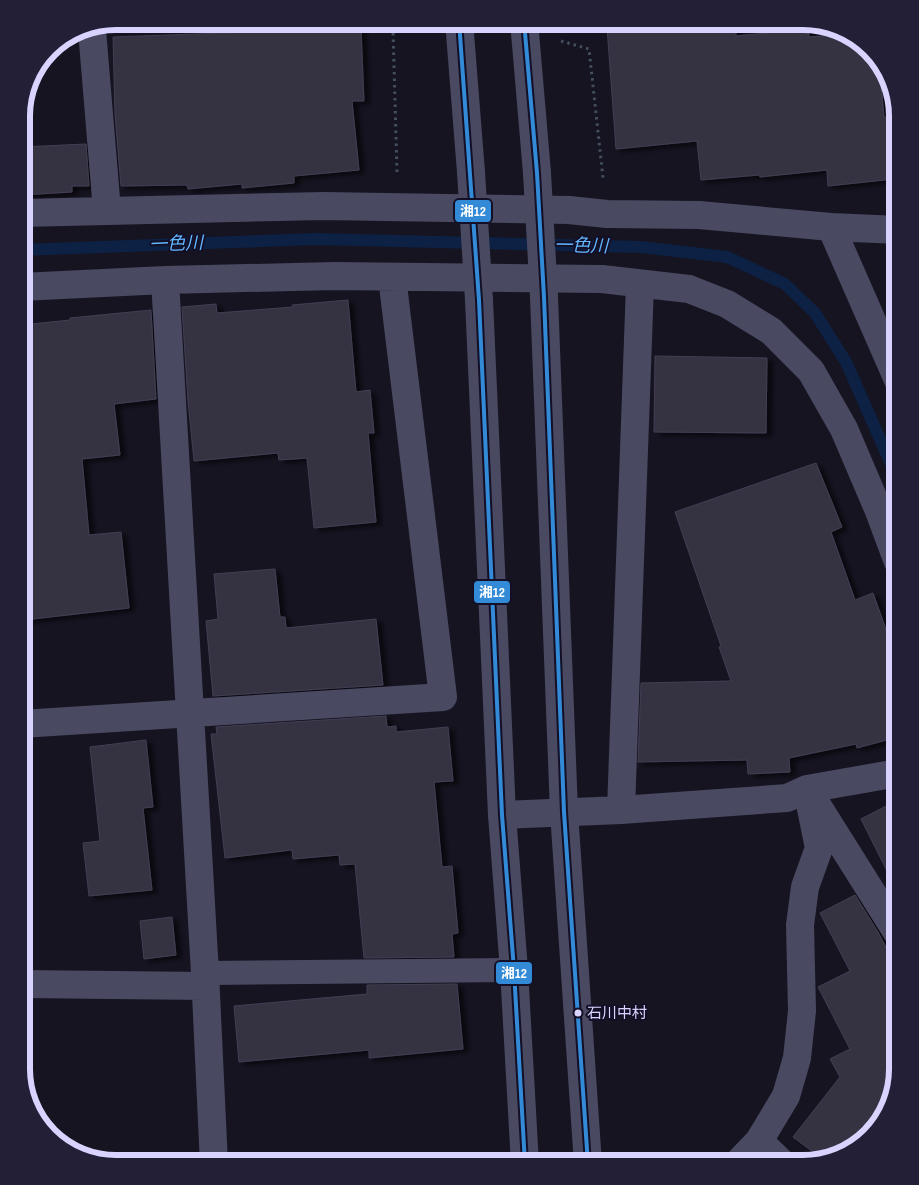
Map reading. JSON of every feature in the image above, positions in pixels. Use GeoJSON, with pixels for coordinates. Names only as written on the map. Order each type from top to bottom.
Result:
{"type":"FeatureCollection","features":[{"type":"Feature","properties":{"kind":"street"},"geometry":{"type":"LineString","coordinates":[[460,30],[480,300],[502,814],[514,970],[524,1155]]}},
{"type":"Feature","properties":{"kind":"street"},"geometry":{"type":"LineString","coordinates":[[524,30],[537,172],[544,297],[564,812],[587,1155]]}},
{"type":"Feature","properties":{"kind":"street"},"geometry":{"type":"LineString","coordinates":[[92,34],[107,212]]}},
{"type":"Feature","properties":{"kind":"street"},"geometry":{"type":"LineString","coordinates":[[30,213],[324,206],[569,210],[607,214],[699,215],[831,227],[889,230]]}},
{"type":"Feature","properties":{"kind":"street"},"geometry":{"type":"LineString","coordinates":[[831,227],[889,359]]}},
{"type":"Feature","properties":{"kind":"street"},"geometry":{"type":"LineString","coordinates":[[30,287],[165,280],[335,276],[602,279],[689,289],[727,304],[771,331],[811,371],[844,429],[889,538]]}},
{"type":"Feature","properties":{"kind":"street"},"geometry":{"type":"LineString","coordinates":[[30,723],[443,697],[392,277]]}},
{"type":"Feature","properties":{"kind":"street"},"geometry":{"type":"LineString","coordinates":[[165,280],[214,1155]]}},
{"type":"Feature","properties":{"kind":"street"},"geometry":{"type":"LineString","coordinates":[[621,810],[640,284]]}},
{"type":"Feature","properties":{"kind":"street"},"geometry":{"type":"LineString","coordinates":[[502,814],[621,810],[787,798],[807,789],[889,775]]}},
{"type":"Feature","properties":{"kind":"street"},"geometry":{"type":"LineString","coordinates":[[807,789],[889,920]]}},
{"type":"Feature","properties":{"kind":"street"},"geometry":{"type":"LineString","coordinates":[[746,1155],[759,1141],[786,1096],[797,1058],[802,1011],[800,925],[805,887],[819,848],[807,789]]}},
{"type":"Feature","properties":{"kind":"street"},"geometry":{"type":"LineString","coordinates":[[30,984],[514,970]]}},
{"type":"Feature","properties":{"kind":"street"},"geometry":{"type":"LineString","coordinates":[[759,1141],[774,1155]]}},
{"type":"Feature","properties":{"kind":"path"},"geometry":{"type":"LineString","coordinates":[[393,30],[398,207]]}},
{"type":"Feature","properties":{"kind":"path"},"geometry":{"type":"LineString","coordinates":[[535,30],[589,49],[607,214]]}},
{"type":"Feature","properties":{"kind":"building"},"geometry":{"type":"Polygon","coordinates":[[[306,30],[361,30],[364,101],[352,101],[359,170],[294,176],[294,183],[242,188],[242,184],[188,189],[187,185],[121,186],[115,114],[113,37],[306,30]]]}},
{"type":"Feature","properties":{"kind":"building"},"geometry":{"type":"Polygon","coordinates":[[[607,30],[736,30],[736,36],[808,30],[809,37],[832,35],[846,42],[860,51],[875,68],[881,80],[884,117],[888,117],[889,180],[828,186],[827,170],[760,177],[759,175],[701,180],[697,141],[616,149],[607,30]]]}},
{"type":"Feature","properties":{"kind":"building"},"geometry":{"type":"Polygon","coordinates":[[[86,144],[89,186],[72,186],[72,192],[30,194],[30,147],[86,144]]]}},
{"type":"Feature","properties":{"kind":"building"},"geometry":{"type":"Polygon","coordinates":[[[348,300],[356,392],[370,390],[374,433],[368,433],[376,522],[314,528],[307,458],[279,460],[278,453],[194,461],[182,307],[216,304],[217,313],[293,307],[292,305],[348,300]]]}},
{"type":"Feature","properties":{"kind":"building"},"geometry":{"type":"Polygon","coordinates":[[[151,310],[156,399],[114,404],[120,455],[82,459],[89,535],[121,532],[129,608],[30,619],[30,324],[70,320],[70,318],[151,310]]]}},
{"type":"Feature","properties":{"kind":"building"},"geometry":{"type":"Polygon","coordinates":[[[655,356],[767,358],[766,433],[654,432],[655,356]]]}},
{"type":"Feature","properties":{"kind":"building"},"geometry":{"type":"Polygon","coordinates":[[[816,463],[842,527],[831,532],[855,600],[873,593],[889,638],[889,739],[857,748],[856,744],[789,758],[790,772],[748,774],[747,760],[638,762],[641,683],[731,681],[719,647],[721,646],[675,512],[816,463]]]}},
{"type":"Feature","properties":{"kind":"building"},"geometry":{"type":"Polygon","coordinates":[[[275,569],[280,617],[285,617],[286,628],[376,619],[383,685],[213,696],[206,621],[218,619],[214,574],[275,569]]]}},
{"type":"Feature","properties":{"kind":"building"},"geometry":{"type":"Polygon","coordinates":[[[386,716],[387,727],[396,726],[396,732],[448,727],[453,781],[434,782],[442,867],[452,866],[458,933],[452,934],[454,957],[364,958],[355,864],[340,865],[339,855],[293,859],[292,850],[225,858],[211,734],[217,734],[216,727],[386,716]]]}},
{"type":"Feature","properties":{"kind":"building"},"geometry":{"type":"Polygon","coordinates":[[[146,740],[153,807],[143,808],[152,890],[89,896],[83,843],[100,841],[90,747],[146,740]]]}},
{"type":"Feature","properties":{"kind":"building"},"geometry":{"type":"Polygon","coordinates":[[[889,805],[889,875],[861,819],[889,805]]]}},
{"type":"Feature","properties":{"kind":"building"},"geometry":{"type":"Polygon","coordinates":[[[855,895],[889,953],[889,1069],[886,1091],[882,1102],[868,1126],[851,1141],[825,1152],[815,1154],[793,1137],[840,1077],[830,1059],[850,1049],[818,987],[850,971],[820,913],[855,895]]]}},
{"type":"Feature","properties":{"kind":"building"},"geometry":{"type":"Polygon","coordinates":[[[172,917],[176,955],[144,959],[140,921],[172,917]]]}},
{"type":"Feature","properties":{"kind":"building"},"geometry":{"type":"Polygon","coordinates":[[[457,984],[463,1049],[369,1058],[369,1050],[239,1062],[234,1006],[367,994],[367,985],[457,984]]]}},
{"type":"Feature","properties":{"kind":"waterway","name":"一色川"},"geometry":{"type":"LineString","coordinates":[[30,250],[315,239],[641,247],[727,257],[785,284],[815,313],[846,362],[889,460]]}},
{"type":"Feature","properties":{"kind":"transit line","name":"湘12"},"geometry":{"type":"LineString","coordinates":[[460,30],[479,300],[502,815],[514,970],[524,1155]]}},
{"type":"Feature","properties":{"kind":"transit line","name":"湘12"},"geometry":{"type":"LineString","coordinates":[[525,30],[537,173],[544,297],[564,812],[587,1155]]}},
{"type":"Feature","properties":{"kind":"place","name":"石川中村"},"geometry":{"type":"Point","coordinates":[578,1013]}}]}
